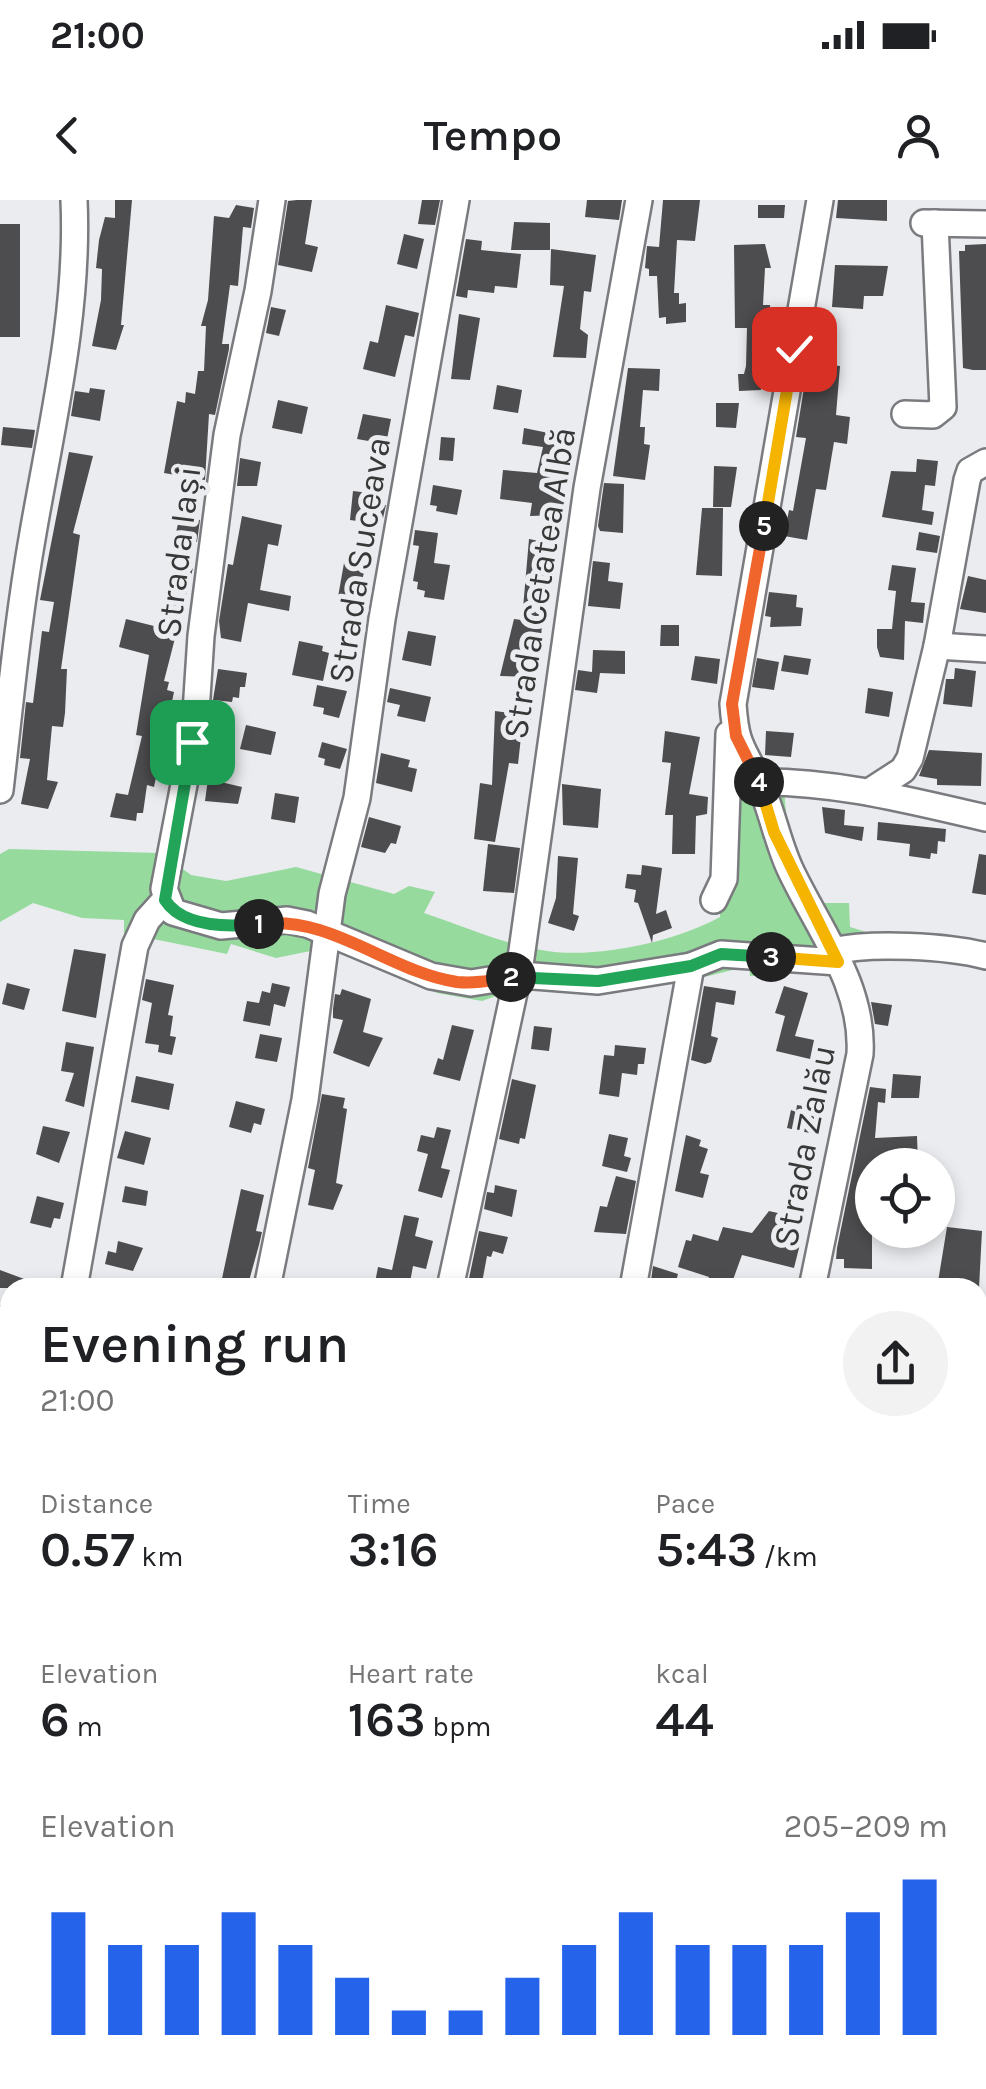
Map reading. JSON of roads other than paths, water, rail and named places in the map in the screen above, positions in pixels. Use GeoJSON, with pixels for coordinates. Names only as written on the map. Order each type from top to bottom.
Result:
{"type":"FeatureCollection","features":[{"type":"Feature","properties":{"kind":"street"},"geometry":{"type":"LineString","coordinates":[[0,790],[9,616],[70,308],[76,248],[74,200]]}},
{"type":"Feature","properties":{"kind":"street","name":"Strada Iași"},"geometry":{"type":"LineString","coordinates":[[169,906],[195,727],[201,636],[227,435],[258,291],[272,200]]}},
{"type":"Feature","properties":{"kind":"street","name":"Strada Suceava"},"geometry":{"type":"LineString","coordinates":[[269,1278],[305,1100],[337,864],[360,782],[382,619],[456,200]]}},
{"type":"Feature","properties":{"kind":"street","name":"Strada Cetatea Albă"},"geometry":{"type":"LineString","coordinates":[[452,1278],[522,950],[587,488],[639,200]]}},
{"type":"Feature","properties":{"kind":"street"},"geometry":{"type":"LineString","coordinates":[[714,900],[724,879],[728,738],[820,200]]}},
{"type":"Feature","properties":{"kind":"street"},"geometry":{"type":"LineString","coordinates":[[905,414],[934,415],[943,407],[930,223],[986,224]]}},
{"type":"Feature","properties":{"kind":"street"},"geometry":{"type":"LineString","coordinates":[[910,801],[906,767],[937,646],[966,480],[982,463]]}},
{"type":"Feature","properties":{"kind":"street"},"geometry":{"type":"LineString","coordinates":[[937,646],[986,649]]}},
{"type":"Feature","properties":{"kind":"street","name":"Strada Zalău"},"geometry":{"type":"LineString","coordinates":[[734,716],[743,758],[759,782],[774,832],[836,956],[862,1024],[860,1054],[814,1278]]}},
{"type":"Feature","properties":{"kind":"street"},"geometry":{"type":"LineString","coordinates":[[869,792],[906,767]]}},
{"type":"Feature","properties":{"kind":"street"},"geometry":{"type":"LineString","coordinates":[[759,782],[797,782],[869,792],[986,818]]}},
{"type":"Feature","properties":{"kind":"street"},"geometry":{"type":"LineString","coordinates":[[76,1278],[135,946],[147,920],[169,906],[221,926],[287,920],[326,930],[432,976],[471,983],[514,976],[598,981],[691,966],[721,954],[836,956],[860,944],[954,949],[986,956]]}},
{"type":"Feature","properties":{"kind":"street"},"geometry":{"type":"LineString","coordinates":[[635,1278],[691,966]]}}]}
